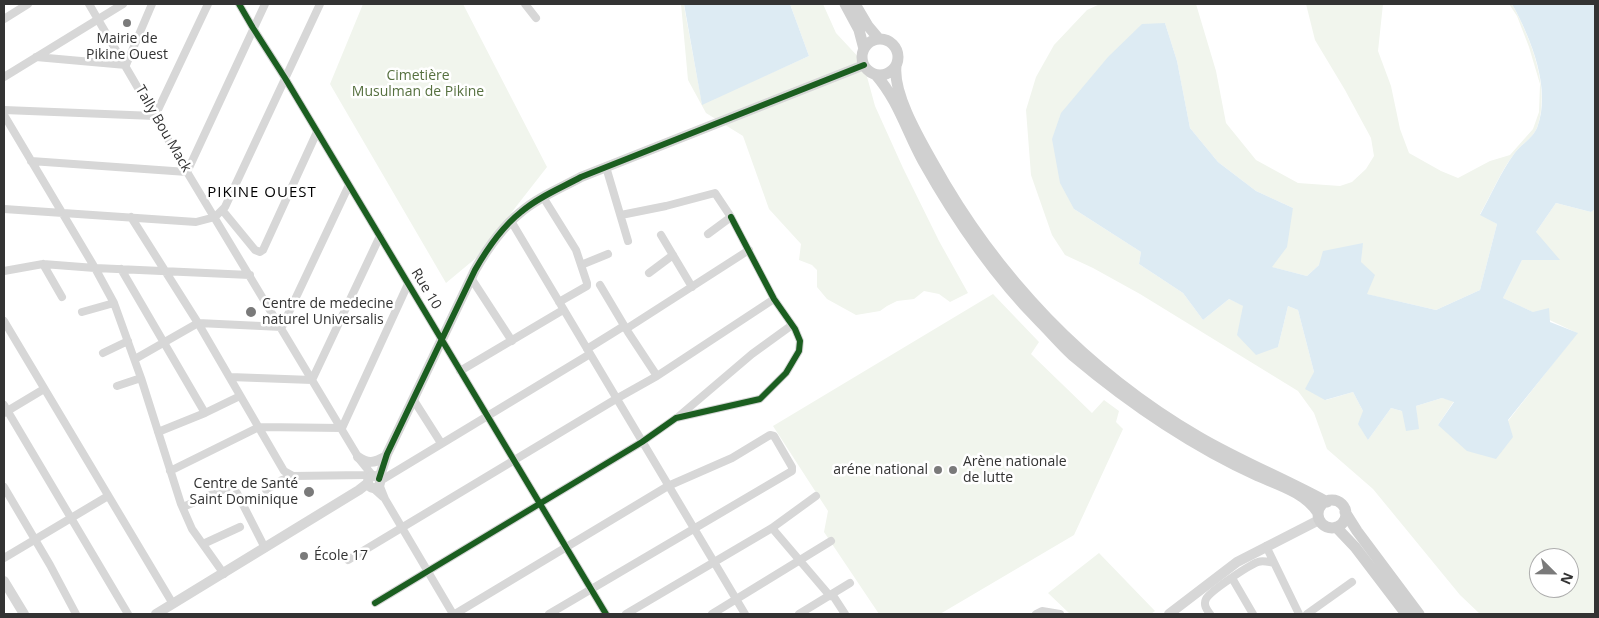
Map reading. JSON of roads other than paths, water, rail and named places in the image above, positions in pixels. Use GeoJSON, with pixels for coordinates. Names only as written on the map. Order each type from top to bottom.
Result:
{"type":"FeatureCollection","features":[{"type":"Feature","properties":{"kind":"main road"},"geometry":{"type":"LineString","coordinates":[[845,4],[859,30],[864,49],[862,60],[864,65],[887,88],[922,159],[966,233],[987,262],[1019,300],[1070,353],[1118,393],[1158,421],[1241,468],[1295,493],[1314,506],[1326,527],[1336,527],[1342,523],[1345,512]]}},
{"type":"Feature","properties":{"kind":"main road"},"geometry":{"type":"LineString","coordinates":[[854,4],[868,26],[879,38]]}},
{"type":"Feature","properties":{"kind":"main road"},"geometry":{"type":"LineString","coordinates":[[864,49],[873,40],[879,38],[888,40],[896,47],[899,56],[895,76],[902,100],[945,185],[987,248],[1025,295],[1075,346],[1123,386],[1161,413],[1208,442],[1292,482],[1327,502],[1338,502],[1357,531],[1419,614]]}},
{"type":"Feature","properties":{"kind":"main road"},"geometry":{"type":"LineString","coordinates":[[876,75],[888,74],[896,66]]}},
{"type":"Feature","properties":{"kind":"main road"},"geometry":{"type":"LineString","coordinates":[[1319,516],[1321,506],[1327,502]]}},
{"type":"Feature","properties":{"kind":"main road"},"geometry":{"type":"LineString","coordinates":[[1336,527],[1355,547],[1406,614]]}},
{"type":"Feature","properties":{"kind":"street"},"geometry":{"type":"LineString","coordinates":[[4,19],[28,4]]}},
{"type":"Feature","properties":{"kind":"street","name":"Tally Bou Mack"},"geometry":{"type":"LineString","coordinates":[[88,4],[359,459],[454,614]]}},
{"type":"Feature","properties":{"kind":"street"},"geometry":{"type":"LineString","coordinates":[[4,77],[121,4]]}},
{"type":"Feature","properties":{"kind":"street"},"geometry":{"type":"LineString","coordinates":[[36,57],[126,65],[152,4]]}},
{"type":"Feature","properties":{"kind":"street"},"geometry":{"type":"LineString","coordinates":[[4,110],[155,116],[208,4]]}},
{"type":"Feature","properties":{"kind":"street","name":"Rue 10"},"geometry":{"type":"LineString","coordinates":[[239,4],[606,614]]}},
{"type":"Feature","properties":{"kind":"street"},"geometry":{"type":"LineString","coordinates":[[31,161],[187,172],[264,4]]}},
{"type":"Feature","properties":{"kind":"street"},"geometry":{"type":"LineString","coordinates":[[4,209],[196,222],[215,218],[223,211],[320,4]]}},
{"type":"Feature","properties":{"kind":"street"},"geometry":{"type":"LineString","coordinates":[[525,4],[536,18]]}},
{"type":"Feature","properties":{"kind":"street"},"geometry":{"type":"LineString","coordinates":[[373,481],[471,278],[491,245],[520,212],[581,177],[864,65]]}},
{"type":"Feature","properties":{"kind":"street"},"geometry":{"type":"LineString","coordinates":[[4,115],[61,213],[96,268],[114,303],[135,359],[183,507],[192,529],[224,574]]}},
{"type":"Feature","properties":{"kind":"street"},"geometry":{"type":"LineString","coordinates":[[223,211],[255,250],[260,252],[263,250],[317,132]]}},
{"type":"Feature","properties":{"kind":"street"},"geometry":{"type":"LineString","coordinates":[[606,167],[628,241]]}},
{"type":"Feature","properties":{"kind":"street"},"geometry":{"type":"LineString","coordinates":[[135,359],[198,323],[282,327],[349,185]]}},
{"type":"Feature","properties":{"kind":"street"},"geometry":{"type":"LineString","coordinates":[[621,215],[666,206],[712,192],[718,195],[774,299],[792,325],[800,341],[798,351],[786,373],[760,399],[676,418]]}},
{"type":"Feature","properties":{"kind":"street"},"geometry":{"type":"LineString","coordinates":[[544,197],[576,250],[587,285],[559,302]]}},
{"type":"Feature","properties":{"kind":"street"},"geometry":{"type":"LineString","coordinates":[[708,234],[731,217]]}},
{"type":"Feature","properties":{"kind":"street"},"geometry":{"type":"LineString","coordinates":[[131,218],[198,323],[284,471],[293,476]]}},
{"type":"Feature","properties":{"kind":"street"},"geometry":{"type":"LineString","coordinates":[[511,221],[745,614]]}},
{"type":"Feature","properties":{"kind":"street"},"geometry":{"type":"LineString","coordinates":[[661,235],[692,287]]}},
{"type":"Feature","properties":{"kind":"street"},"geometry":{"type":"LineString","coordinates":[[230,377],[312,380],[380,236]]}},
{"type":"Feature","properties":{"kind":"street"},"geometry":{"type":"LineString","coordinates":[[156,614],[373,481],[441,444],[487,416],[749,250]]}},
{"type":"Feature","properties":{"kind":"street"},"geometry":{"type":"LineString","coordinates":[[581,265],[608,254]]}},
{"type":"Feature","properties":{"kind":"street"},"geometry":{"type":"LineString","coordinates":[[649,273],[673,255]]}},
{"type":"Feature","properties":{"kind":"street"},"geometry":{"type":"LineString","coordinates":[[43,264],[62,297]]}},
{"type":"Feature","properties":{"kind":"street"},"geometry":{"type":"LineString","coordinates":[[4,271],[43,264],[250,275]]}},
{"type":"Feature","properties":{"kind":"street"},"geometry":{"type":"LineString","coordinates":[[121,269],[205,413]]}},
{"type":"Feature","properties":{"kind":"street"},"geometry":{"type":"LineString","coordinates":[[471,278],[512,341]]}},
{"type":"Feature","properties":{"kind":"street"},"geometry":{"type":"LineString","coordinates":[[170,471],[259,427],[342,428],[408,284]]}},
{"type":"Feature","properties":{"kind":"street"},"geometry":{"type":"LineString","coordinates":[[600,284],[657,376]]}},
{"type":"Feature","properties":{"kind":"street"},"geometry":{"type":"LineString","coordinates":[[348,560],[657,376],[774,299]]}},
{"type":"Feature","properties":{"kind":"street"},"geometry":{"type":"LineString","coordinates":[[82,312],[114,303]]}},
{"type":"Feature","properties":{"kind":"street"},"geometry":{"type":"LineString","coordinates":[[460,371],[563,310]]}},
{"type":"Feature","properties":{"kind":"street"},"geometry":{"type":"LineString","coordinates":[[4,321],[173,604]]}},
{"type":"Feature","properties":{"kind":"street"},"geometry":{"type":"LineString","coordinates":[[375,603],[642,442],[676,418],[752,354],[792,325]]}},
{"type":"Feature","properties":{"kind":"street"},"geometry":{"type":"LineString","coordinates":[[103,353],[128,341]]}},
{"type":"Feature","properties":{"kind":"street"},"geometry":{"type":"LineString","coordinates":[[118,386],[141,378]]}},
{"type":"Feature","properties":{"kind":"street"},"geometry":{"type":"LineString","coordinates":[[44,389],[5,409],[128,614]]}},
{"type":"Feature","properties":{"kind":"street"},"geometry":{"type":"LineString","coordinates":[[158,432],[240,396]]}},
{"type":"Feature","properties":{"kind":"street"},"geometry":{"type":"LineString","coordinates":[[413,399],[441,444]]}},
{"type":"Feature","properties":{"kind":"street"},"geometry":{"type":"LineString","coordinates":[[454,614],[668,486],[732,458],[772,435],[792,467],[792,471],[549,614]]}},
{"type":"Feature","properties":{"kind":"street"},"geometry":{"type":"LineString","coordinates":[[359,459],[375,463],[384,459]]}},
{"type":"Feature","properties":{"kind":"street"},"geometry":{"type":"LineString","coordinates":[[266,490],[282,480],[293,476],[373,481]]}},
{"type":"Feature","properties":{"kind":"street"},"geometry":{"type":"LineString","coordinates":[[4,487],[76,614]]}},
{"type":"Feature","properties":{"kind":"street"},"geometry":{"type":"LineString","coordinates":[[183,507],[226,488]]}},
{"type":"Feature","properties":{"kind":"street"},"geometry":{"type":"LineString","coordinates":[[237,493],[265,548]]}},
{"type":"Feature","properties":{"kind":"street"},"geometry":{"type":"LineString","coordinates":[[4,558],[108,496]]}},
{"type":"Feature","properties":{"kind":"street"},"geometry":{"type":"LineString","coordinates":[[626,614],[772,528],[816,496]]}},
{"type":"Feature","properties":{"kind":"street"},"geometry":{"type":"LineString","coordinates":[[1170,614],[1226,569],[1319,516]]}},
{"type":"Feature","properties":{"kind":"street"},"geometry":{"type":"LineString","coordinates":[[203,544],[240,527]]}},
{"type":"Feature","properties":{"kind":"street"},"geometry":{"type":"LineString","coordinates":[[772,528],[831,595],[845,614]]}},
{"type":"Feature","properties":{"kind":"street"},"geometry":{"type":"LineString","coordinates":[[712,614],[831,541]]}},
{"type":"Feature","properties":{"kind":"street"},"geometry":{"type":"LineString","coordinates":[[1266,546],[1299,614]]}},
{"type":"Feature","properties":{"kind":"street"},"geometry":{"type":"LineString","coordinates":[[1210,614],[1205,605],[1207,597],[1256,562],[1274,563]]}},
{"type":"Feature","properties":{"kind":"street"},"geometry":{"type":"LineString","coordinates":[[1232,578],[1253,614]]}},
{"type":"Feature","properties":{"kind":"street"},"geometry":{"type":"LineString","coordinates":[[4,582],[24,614]]}},
{"type":"Feature","properties":{"kind":"street"},"geometry":{"type":"LineString","coordinates":[[1307,614],[1352,582]]}},
{"type":"Feature","properties":{"kind":"street"},"geometry":{"type":"LineString","coordinates":[[799,614],[850,583]]}},
{"type":"Feature","properties":{"kind":"street"},"geometry":{"type":"LineString","coordinates":[[1036,614],[1042,611],[1060,614]]}},
{"type":"Feature","properties":{"kind":"place","name":"Mairie de Pikine Ouest"},"geometry":{"type":"Point","coordinates":[127,23]}},
{"type":"Feature","properties":{"kind":"place","name":"Centre de medecine naturel Universalis"},"geometry":{"type":"Point","coordinates":[251,312]}},
{"type":"Feature","properties":{"kind":"place","name":"aréne national"},"geometry":{"type":"Point","coordinates":[938,470]}},
{"type":"Feature","properties":{"kind":"place","name":"Arène nationale de lutte"},"geometry":{"type":"Point","coordinates":[953,470]}},
{"type":"Feature","properties":{"kind":"place","name":"Centre de Santé Saint Dominique"},"geometry":{"type":"Point","coordinates":[309,492]}},
{"type":"Feature","properties":{"kind":"place","name":"École 17"},"geometry":{"type":"Point","coordinates":[304,556]}},
{"type":"Feature","properties":{"kind":"district","name":"PIKINE OUEST"},"geometry":{"type":"Point","coordinates":[262,193]}},
{"type":"Feature","properties":{"kind":"park label","name":"Cimetière Musulman de Pikine"},"geometry":{"type":"Point","coordinates":[418,84]}}]}
